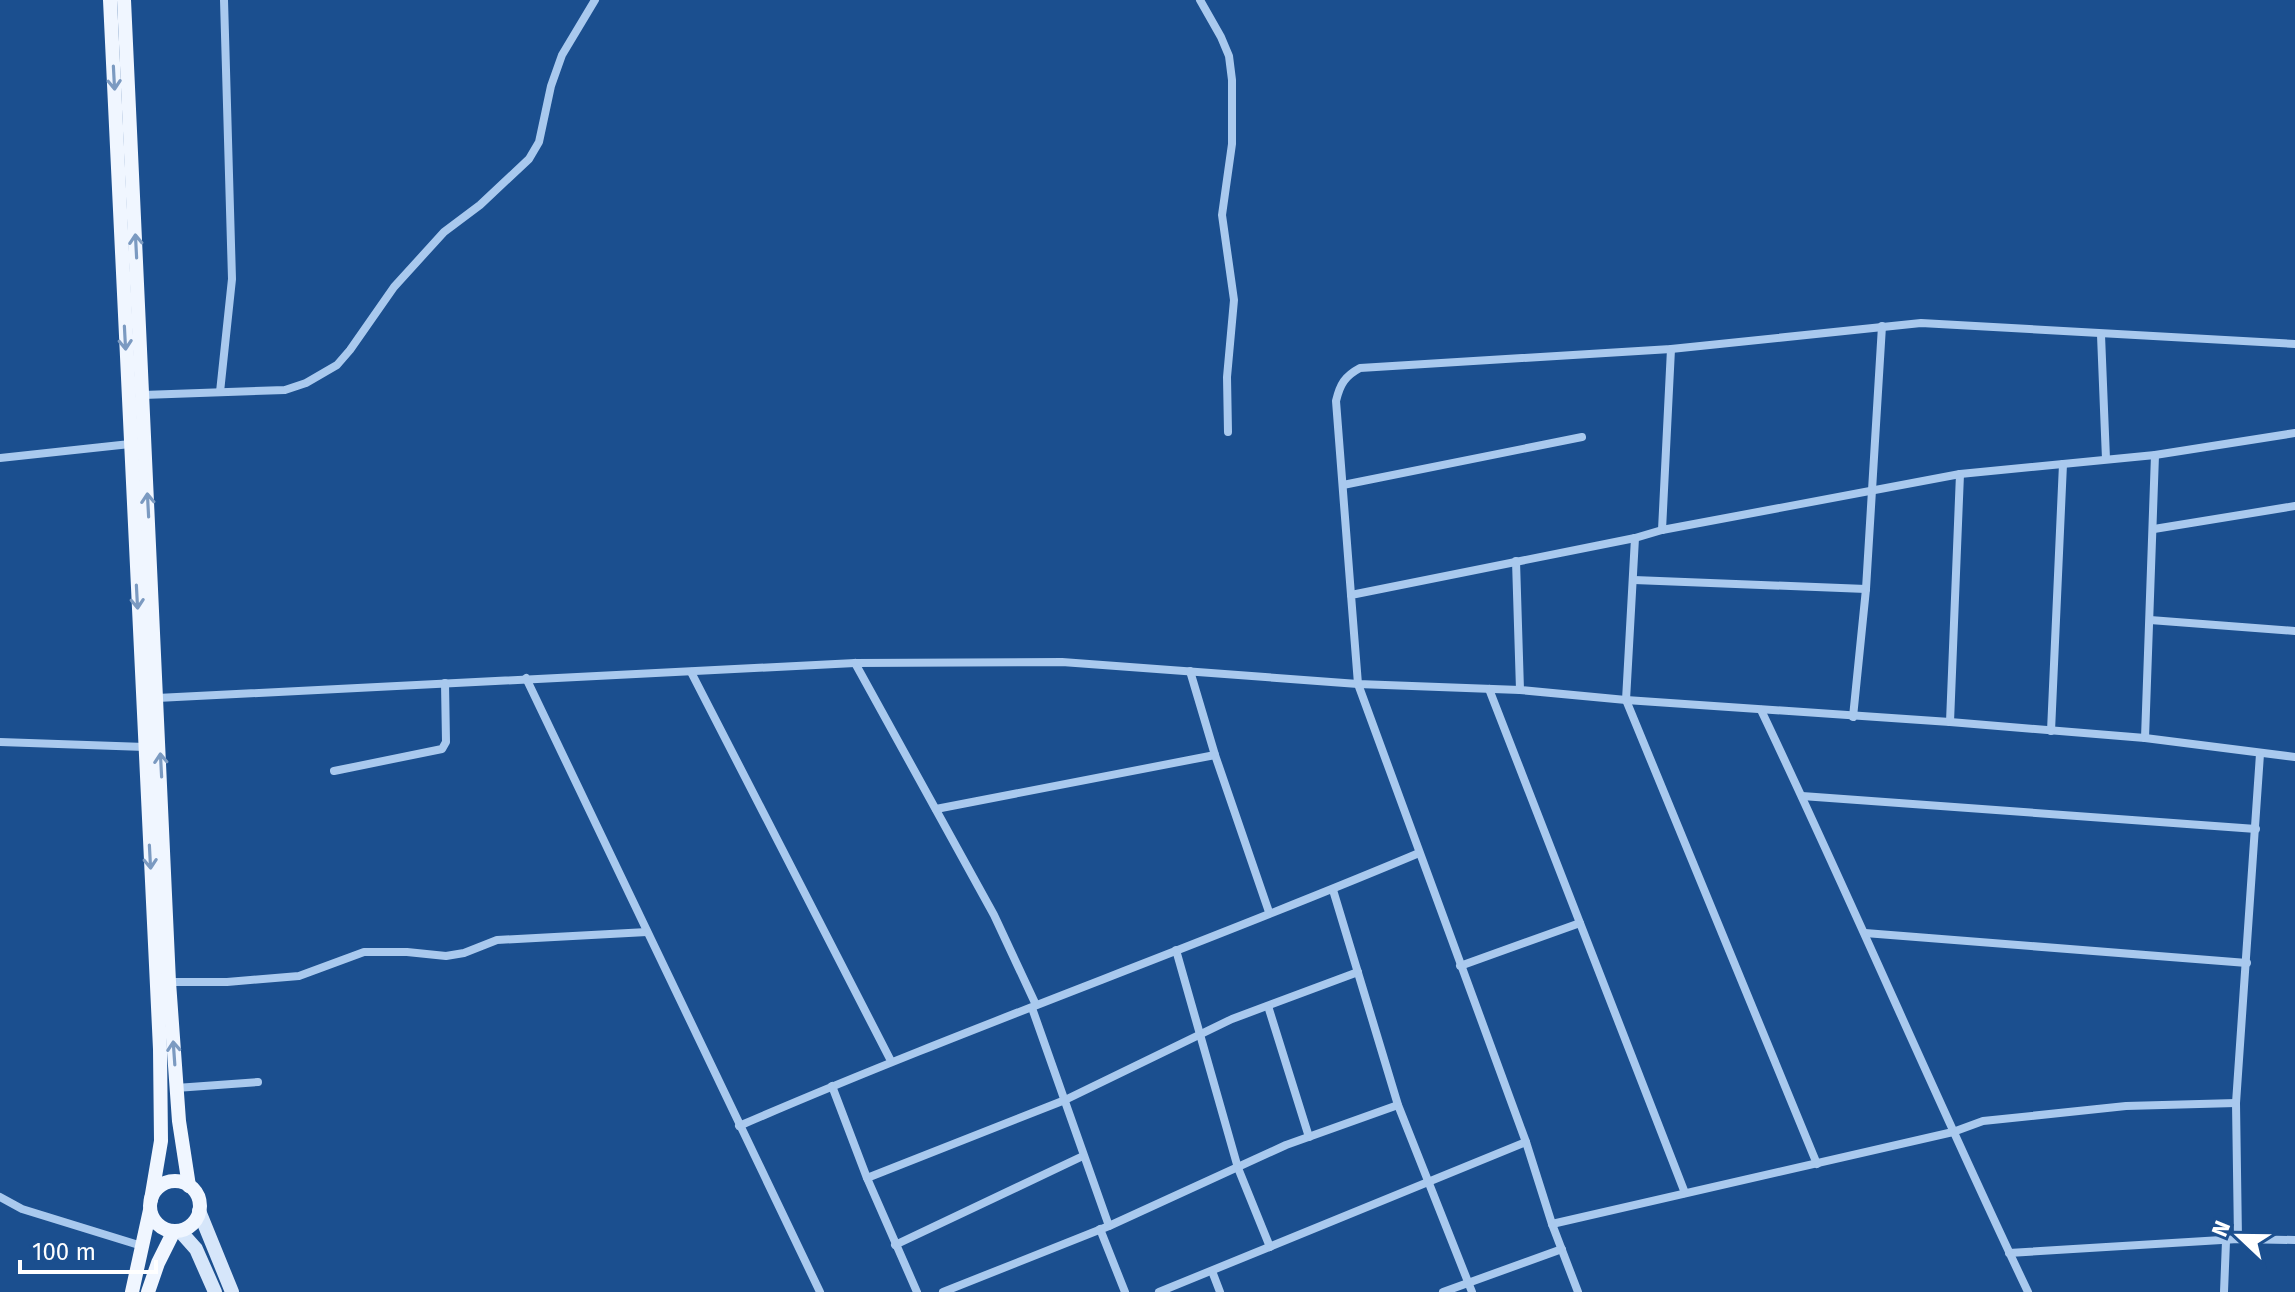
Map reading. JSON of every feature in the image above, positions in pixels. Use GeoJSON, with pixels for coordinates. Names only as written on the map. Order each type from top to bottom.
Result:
{"type":"FeatureCollection","features":[{"type":"Feature","properties":{"kind":"main road"},"geometry":{"type":"LineString","coordinates":[[110,0],[160,1049],[161,1141],[132,1292]]}},
{"type":"Feature","properties":{"kind":"main road"},"geometry":{"type":"LineString","coordinates":[[124,0],[169,982],[176,1088],[189,1186]]}},
{"type":"Feature","properties":{"kind":"main road"},"geometry":{"type":"LineString","coordinates":[[148,1292],[158,1263],[177,1231],[195,1222],[199,1211],[200,1202],[189,1186],[182,1182],[160,1186],[150,1203],[157,1223],[177,1231],[196,1249],[215,1292]]}},
{"type":"Feature","properties":{"kind":"main road"},"geometry":{"type":"LineString","coordinates":[[199,1211],[232,1292]]}},
{"type":"Feature","properties":{"kind":"street"},"geometry":{"type":"LineString","coordinates":[[220,392],[232,279],[224,0]]}},
{"type":"Feature","properties":{"kind":"street"},"geometry":{"type":"LineString","coordinates":[[143,395],[285,390],[306,383],[337,365],[394,287],[444,232],[480,205],[529,159],[539,142],[551,86],[562,55],[595,0]]}},
{"type":"Feature","properties":{"kind":"street"},"geometry":{"type":"LineString","coordinates":[[1200,0],[1229,56],[1233,95],[1232,144],[1222,215],[1234,300],[1227,377],[1228,432]]}},
{"type":"Feature","properties":{"kind":"street"},"geometry":{"type":"LineString","coordinates":[[1578,1292],[1358,684],[1336,401],[1340,385],[1348,374],[1360,368],[1671,349],[1921,323],[2295,344]]}},
{"type":"Feature","properties":{"kind":"street"},"geometry":{"type":"LineString","coordinates":[[1853,717],[1866,589],[1882,326]]}},
{"type":"Feature","properties":{"kind":"street"},"geometry":{"type":"LineString","coordinates":[[2101,335],[2106,459]]}},
{"type":"Feature","properties":{"kind":"street"},"geometry":{"type":"LineString","coordinates":[[1662,530],[1671,349]]}},
{"type":"Feature","properties":{"kind":"street"},"geometry":{"type":"LineString","coordinates":[[1351,595],[1662,530],[1960,474],[2155,455],[2295,433]]}},
{"type":"Feature","properties":{"kind":"street"},"geometry":{"type":"LineString","coordinates":[[1343,485],[1582,437]]}},
{"type":"Feature","properties":{"kind":"street"},"geometry":{"type":"LineString","coordinates":[[0,458],[130,444]]}},
{"type":"Feature","properties":{"kind":"street"},"geometry":{"type":"LineString","coordinates":[[2145,738],[2155,455]]}},
{"type":"Feature","properties":{"kind":"street"},"geometry":{"type":"LineString","coordinates":[[2051,731],[2063,464]]}},
{"type":"Feature","properties":{"kind":"street"},"geometry":{"type":"LineString","coordinates":[[1950,722],[1960,474]]}},
{"type":"Feature","properties":{"kind":"street"},"geometry":{"type":"LineString","coordinates":[[2154,529],[2295,506]]}},
{"type":"Feature","properties":{"kind":"street"},"geometry":{"type":"LineString","coordinates":[[1635,538],[1626,700],[1817,1164]]}},
{"type":"Feature","properties":{"kind":"street"},"geometry":{"type":"LineString","coordinates":[[1516,561],[1520,690]]}},
{"type":"Feature","properties":{"kind":"street"},"geometry":{"type":"LineString","coordinates":[[1634,580],[1866,589]]}},
{"type":"Feature","properties":{"kind":"street"},"geometry":{"type":"LineString","coordinates":[[2150,620],[2295,631]]}},
{"type":"Feature","properties":{"kind":"street"},"geometry":{"type":"LineString","coordinates":[[157,698],[855,663],[1062,662],[1358,684],[1520,690],[1950,722],[2145,738],[2295,757]]}},
{"type":"Feature","properties":{"kind":"street"},"geometry":{"type":"LineString","coordinates":[[855,663],[994,915],[1034,1006],[1125,1292]]}},
{"type":"Feature","properties":{"kind":"street"},"geometry":{"type":"LineString","coordinates":[[1190,671],[1215,755],[1269,912]]}},
{"type":"Feature","properties":{"kind":"street"},"geometry":{"type":"LineString","coordinates":[[691,672],[891,1061]]}},
{"type":"Feature","properties":{"kind":"street"},"geometry":{"type":"LineString","coordinates":[[526,678],[820,1292]]}},
{"type":"Feature","properties":{"kind":"street"},"geometry":{"type":"LineString","coordinates":[[334,771],[442,749],[446,742],[445,683]]}},
{"type":"Feature","properties":{"kind":"street"},"geometry":{"type":"LineString","coordinates":[[1489,689],[1685,1193]]}},
{"type":"Feature","properties":{"kind":"street"},"geometry":{"type":"LineString","coordinates":[[1761,710],[2028,1292]]}},
{"type":"Feature","properties":{"kind":"street"},"geometry":{"type":"LineString","coordinates":[[0,742],[145,747]]}},
{"type":"Feature","properties":{"kind":"street"},"geometry":{"type":"LineString","coordinates":[[2238,1239],[2236,1103],[2260,754]]}},
{"type":"Feature","properties":{"kind":"street"},"geometry":{"type":"LineString","coordinates":[[936,809],[1215,755]]}},
{"type":"Feature","properties":{"kind":"street"},"geometry":{"type":"LineString","coordinates":[[1802,796],[2256,829]]}},
{"type":"Feature","properties":{"kind":"street"},"geometry":{"type":"LineString","coordinates":[[739,1126],[891,1061],[1269,912],[1333,890],[1419,853]]}},
{"type":"Feature","properties":{"kind":"street"},"geometry":{"type":"LineString","coordinates":[[1333,890],[1367,1011],[1398,1105],[1472,1292]]}},
{"type":"Feature","properties":{"kind":"street"},"geometry":{"type":"LineString","coordinates":[[1460,966],[1580,923]]}},
{"type":"Feature","properties":{"kind":"street"},"geometry":{"type":"LineString","coordinates":[[169,982],[227,982],[299,976],[364,952],[446,956],[464,953],[497,940],[647,932]]}},
{"type":"Feature","properties":{"kind":"street"},"geometry":{"type":"LineString","coordinates":[[1865,933],[2247,963]]}},
{"type":"Feature","properties":{"kind":"street"},"geometry":{"type":"LineString","coordinates":[[1176,950],[1238,1168],[1270,1247]]}},
{"type":"Feature","properties":{"kind":"street"},"geometry":{"type":"LineString","coordinates":[[867,1178],[1065,1100],[1232,1019],[1358,972]]}},
{"type":"Feature","properties":{"kind":"street"},"geometry":{"type":"LineString","coordinates":[[1268,1006],[1309,1137]]}},
{"type":"Feature","properties":{"kind":"street"},"geometry":{"type":"LineString","coordinates":[[176,1088],[258,1082]]}},
{"type":"Feature","properties":{"kind":"street"},"geometry":{"type":"LineString","coordinates":[[832,1086],[867,1178],[917,1292]]}},
{"type":"Feature","properties":{"kind":"street"},"geometry":{"type":"LineString","coordinates":[[1552,1224],[1953,1132],[1983,1121],[2126,1106],[2236,1103]]}},
{"type":"Feature","properties":{"kind":"street"},"geometry":{"type":"LineString","coordinates":[[943,1292],[1105,1228],[1309,1137],[1398,1105]]}},
{"type":"Feature","properties":{"kind":"street"},"geometry":{"type":"LineString","coordinates":[[1159,1292],[1526,1142]]}},
{"type":"Feature","properties":{"kind":"street"},"geometry":{"type":"LineString","coordinates":[[895,1245],[1083,1156]]}},
{"type":"Feature","properties":{"kind":"street"},"geometry":{"type":"LineString","coordinates":[[0,1197],[22,1209],[143,1247]]}},
{"type":"Feature","properties":{"kind":"street"},"geometry":{"type":"LineString","coordinates":[[2009,1253],[2238,1239],[2295,1240]]}},
{"type":"Feature","properties":{"kind":"street"},"geometry":{"type":"LineString","coordinates":[[2224,1292],[2226,1241]]}},
{"type":"Feature","properties":{"kind":"street"},"geometry":{"type":"LineString","coordinates":[[1443,1292],[1562,1249]]}},
{"type":"Feature","properties":{"kind":"street"},"geometry":{"type":"LineString","coordinates":[[1212,1271],[1220,1292]]}}]}
